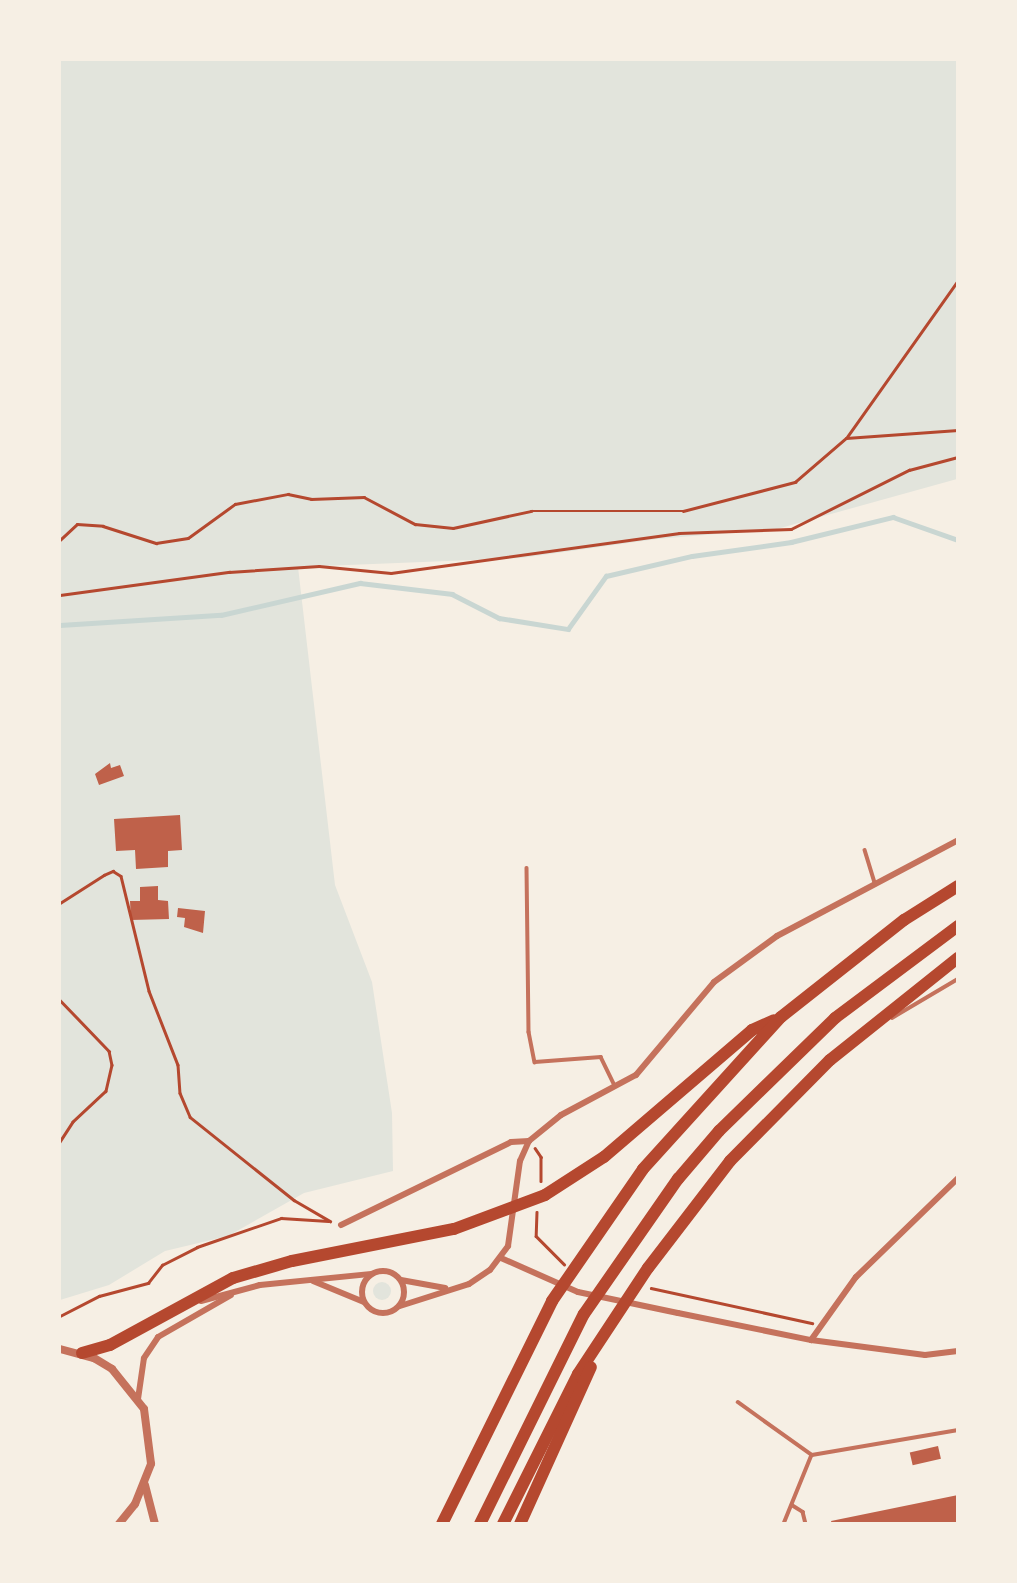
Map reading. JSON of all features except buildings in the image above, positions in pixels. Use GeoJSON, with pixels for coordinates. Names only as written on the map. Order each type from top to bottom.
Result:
{"type":"FeatureCollection","features":[{"type":"Feature","properties":{"kind":"highway"},"geometry":{"type":"LineString","coordinates":[[442,1524],[552,1301],[643,1169],[781,1017],[904,920],[957,886]]}},
{"type":"Feature","properties":{"kind":"highway"},"geometry":{"type":"LineString","coordinates":[[480,1524],[584,1314],[678,1179],[770,1079],[893,971],[957,926]]}},
{"type":"Feature","properties":{"kind":"highway"},"geometry":{"type":"LineString","coordinates":[[503,1524],[578,1374],[649,1268],[730,1161],[830,1060],[957,958]]}},
{"type":"Feature","properties":{"kind":"highway"},"geometry":{"type":"LineString","coordinates":[[82,1353],[127,1337],[209,1289],[262,1269],[454,1229],[545,1195],[622,1142],[752,1030],[781,1017]]}},
{"type":"Feature","properties":{"kind":"highway"},"geometry":{"type":"LineString","coordinates":[[520,1524],[615,1320]]}},
{"type":"Feature","properties":{"kind":"street"},"geometry":{"type":"LineString","coordinates":[[304,1280],[364,1302],[381,1313],[480,1278],[501,1258],[513,1229],[520,1161],[529,1141],[561,1115],[616,1088],[649,1063],[691,1007],[744,958],[875,883],[957,840]]}},
{"type":"Feature","properties":{"kind":"street"},"geometry":{"type":"LineString","coordinates":[[341,1225],[511,1142],[529,1141]]}},
{"type":"Feature","properties":{"kind":"street"},"geometry":{"type":"LineString","coordinates":[[811,1340],[856,1278],[957,1178]]}},
{"type":"Feature","properties":{"kind":"street"},"geometry":{"type":"LineString","coordinates":[[501,1258],[578,1292],[811,1340],[925,1355],[957,1351]]}},
{"type":"Feature","properties":{"kind":"street"},"geometry":{"type":"LineString","coordinates":[[127,1337],[208,1298],[304,1280],[387,1271],[401,1279],[433,1288],[458,1287]]}},
{"type":"Feature","properties":{"kind":"street"},"geometry":{"type":"LineString","coordinates":[[364,1302],[362,1290],[371,1274]]}},
{"type":"Feature","properties":{"kind":"street"},"geometry":{"type":"LineString","coordinates":[[400,1306],[404,1296],[401,1279]]}},
{"type":"Feature","properties":{"kind":"street"},"geometry":{"type":"LineString","coordinates":[[138,1399],[144,1358],[158,1337],[194,1313],[246,1289]]}},
{"type":"Feature","properties":{"kind":"street"},"geometry":{"type":"LineString","coordinates":[[60,1349],[82,1353],[113,1369],[138,1399],[151,1443],[145,1485],[155,1524]]}},
{"type":"Feature","properties":{"kind":"street"},"geometry":{"type":"LineString","coordinates":[[119,1524],[145,1485]]}},
{"type":"Feature","properties":{"kind":"lane"},"geometry":{"type":"LineString","coordinates":[[864,850],[875,883]]}},
{"type":"Feature","properties":{"kind":"lane"},"geometry":{"type":"LineString","coordinates":[[527,868],[529,1032],[535,1062],[601,1057],[616,1088]]}},
{"type":"Feature","properties":{"kind":"lane"},"geometry":{"type":"LineString","coordinates":[[830,1060],[957,979]]}},
{"type":"Feature","properties":{"kind":"lane"},"geometry":{"type":"LineString","coordinates":[[738,1402],[812,1455],[957,1430]]}},
{"type":"Feature","properties":{"kind":"lane"},"geometry":{"type":"LineString","coordinates":[[784,1524],[812,1455]]}},
{"type":"Feature","properties":{"kind":"lane"},"geometry":{"type":"LineString","coordinates":[[792,1505],[803,1512],[806,1524]]}},
{"type":"Feature","properties":{"kind":"path"},"geometry":{"type":"LineString","coordinates":[[60,540],[77,524],[103,526],[156,543],[188,538],[235,504],[288,494],[311,499],[364,497],[415,524],[453,528],[531,510],[683,511],[794,482],[846,438],[957,281]]}},
{"type":"Feature","properties":{"kind":"path"},"geometry":{"type":"LineString","coordinates":[[846,438],[957,430]]}},
{"type":"Feature","properties":{"kind":"path"},"geometry":{"type":"LineString","coordinates":[[60,595],[229,572],[319,566],[391,573],[679,534],[791,530],[909,470],[957,457]]}},
{"type":"Feature","properties":{"kind":"path"},"geometry":{"type":"LineString","coordinates":[[60,903],[114,872],[121,876],[149,991],[178,1065],[180,1093],[190,1117],[294,1200],[341,1225]]}},
{"type":"Feature","properties":{"kind":"path"},"geometry":{"type":"LineString","coordinates":[[60,1000],[109,1051],[112,1065],[106,1091],[73,1122],[60,1143]]}},
{"type":"Feature","properties":{"kind":"path"},"geometry":{"type":"LineString","coordinates":[[60,1317],[99,1296],[148,1283],[162,1265],[197,1247],[281,1219],[330,1221]]}},
{"type":"Feature","properties":{"kind":"shaded area"},"geometry":{"type":"Polygon","coordinates":[[[60,60],[958,60],[957,479],[777,529],[657,539],[521,558],[298,567],[335,885],[372,982],[392,1113],[393,1171],[304,1193],[228,1236],[165,1251],[109,1285],[60,1300],[60,60]]]}},
{"type":"Feature","properties":{"kind":"shaded area"},"geometry":{"type":"Polygon","coordinates":[[[382,1282],[388,1285],[391,1291],[388,1297],[382,1300],[376,1297],[373,1291],[376,1285],[382,1282]]]}},
{"type":"Feature","properties":{"kind":"waterway"},"geometry":{"type":"LineString","coordinates":[[60,625],[221,615],[360,583],[452,594],[499,618],[568,629],[606,576],[692,556],[791,542],[893,517],[958,540]]}}]}
